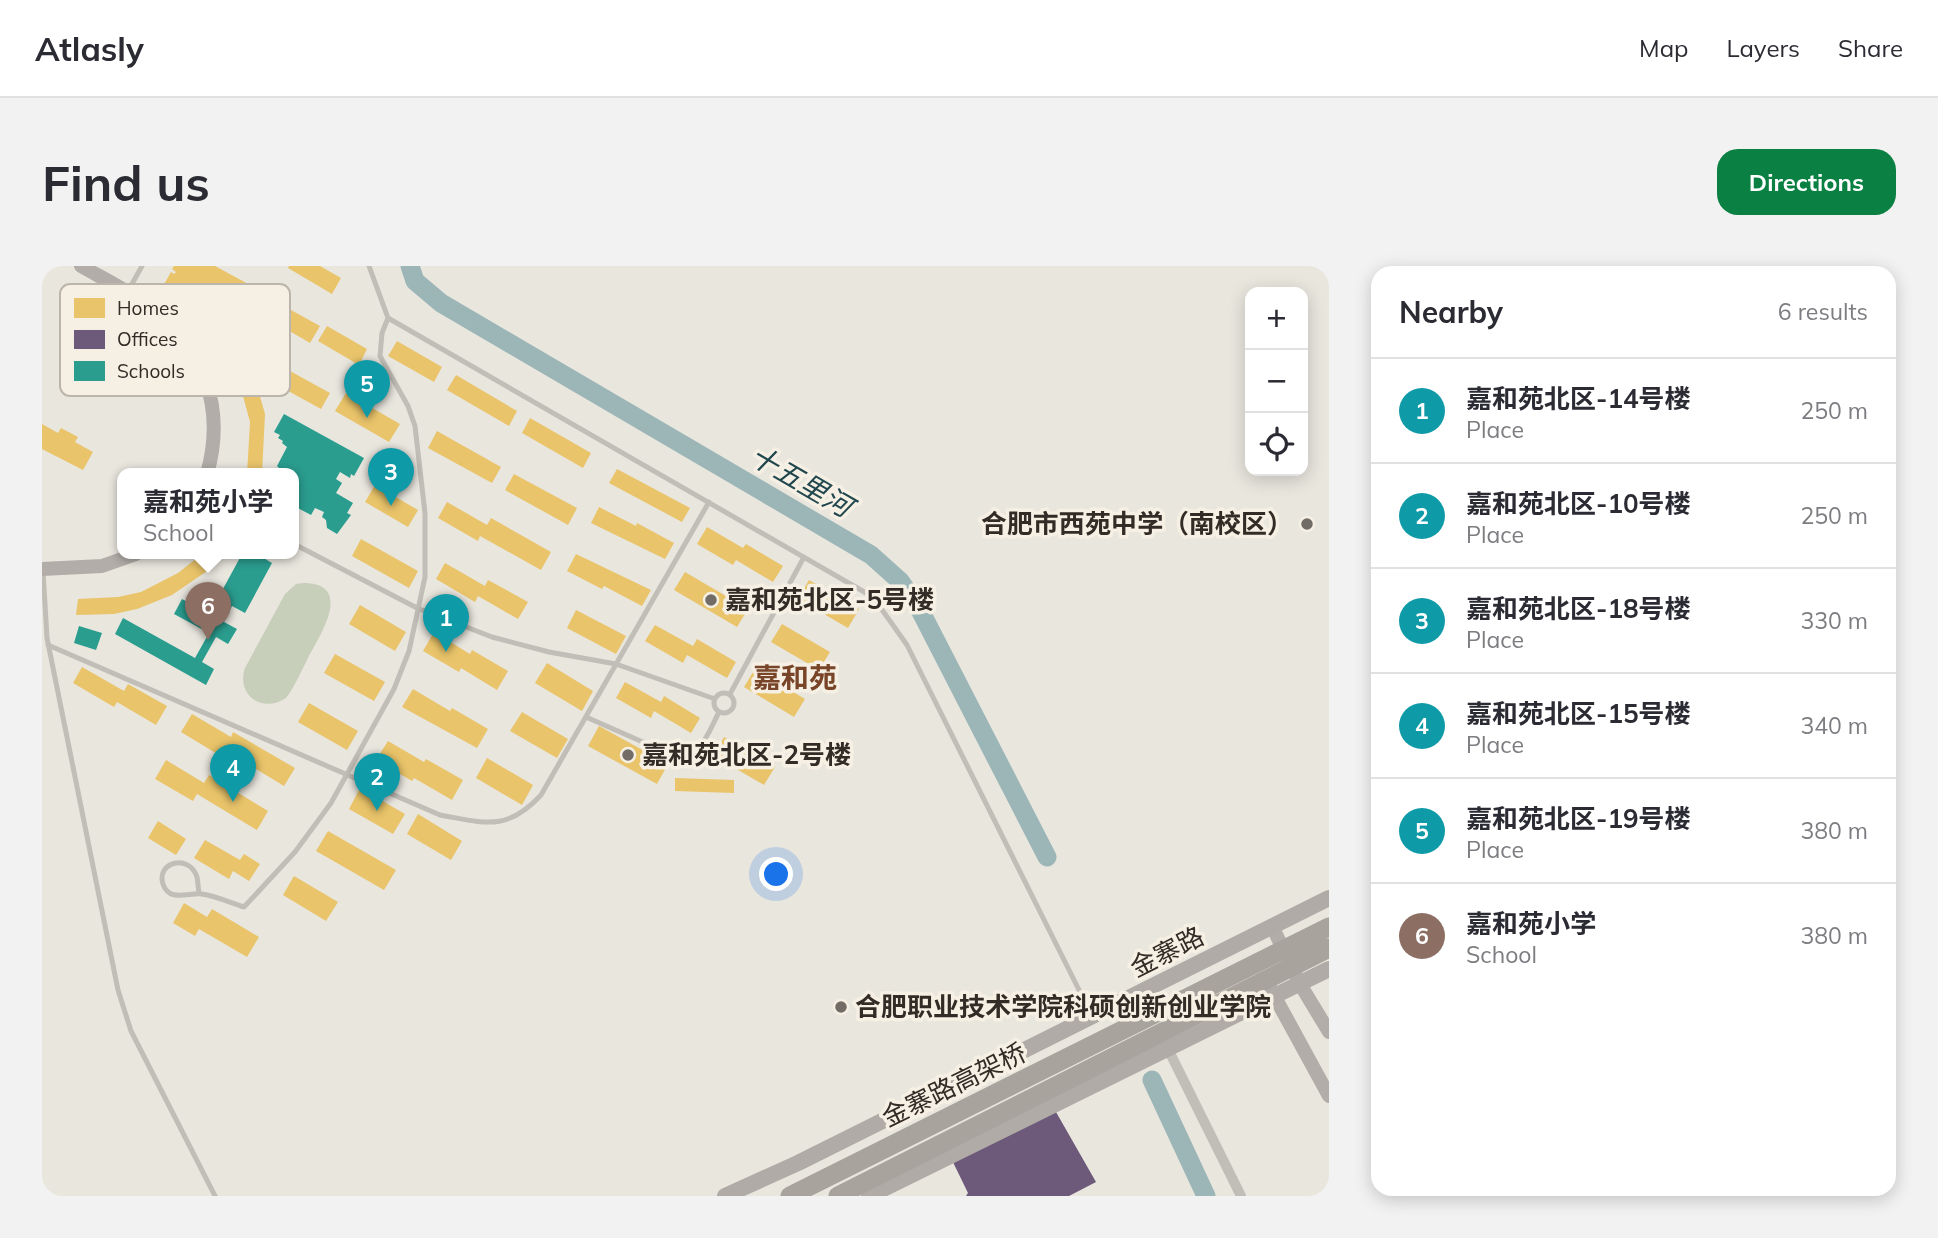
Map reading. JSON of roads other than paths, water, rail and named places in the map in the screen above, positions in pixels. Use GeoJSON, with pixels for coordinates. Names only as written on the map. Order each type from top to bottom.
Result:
{"type":"FeatureCollection","features":[{"type":"Feature","properties":{"kind":"highway","name":"金寨路高架桥"},"geometry":{"type":"LineString","coordinates":[[790,1196],[1329,927]]}},
{"type":"Feature","properties":{"kind":"highway","name":"金寨路高架桥"},"geometry":{"type":"LineString","coordinates":[[838,1196],[1329,948]]}},
{"type":"Feature","properties":{"kind":"main road","name":"金寨路"},"geometry":{"type":"LineString","coordinates":[[725,1196],[798,1163],[1329,898]]}},
{"type":"Feature","properties":{"kind":"main road"},"geometry":{"type":"LineString","coordinates":[[869,1196],[1329,970]]}},
{"type":"Feature","properties":{"kind":"street"},"geometry":{"type":"LineString","coordinates":[[81,266],[113,284]]}},
{"type":"Feature","properties":{"kind":"street"},"geometry":{"type":"LineString","coordinates":[[208,468],[214,420],[210,396]]}},
{"type":"Feature","properties":{"kind":"street"},"geometry":{"type":"LineString","coordinates":[[42,569],[102,566],[122,559]]}},
{"type":"Feature","properties":{"kind":"street"},"geometry":{"type":"LineString","coordinates":[[1272,926],[1300,984],[1329,1032]]}},
{"type":"Feature","properties":{"kind":"street"},"geometry":{"type":"LineString","coordinates":[[1246,939],[1274,997],[1329,1097]]}},
{"type":"Feature","properties":{"kind":"street"},"geometry":{"type":"LineString","coordinates":[[1168,1049],[1241,1196]]}},
{"type":"Feature","properties":{"kind":"lane"},"geometry":{"type":"LineString","coordinates":[[132,284],[142,266]]}},
{"type":"Feature","properties":{"kind":"lane"},"geometry":{"type":"LineString","coordinates":[[369,266],[388,318],[873,597],[907,645],[1092,1017]]}},
{"type":"Feature","properties":{"kind":"lane"},"geometry":{"type":"LineString","coordinates":[[199,893],[197,877],[191,867],[181,862],[173,863],[166,869],[163,885],[167,891],[187,896],[199,893],[244,907],[295,852],[331,803],[394,689],[409,651],[425,578],[427,543],[419,449],[408,406],[380,356],[382,332],[388,318]]}},
{"type":"Feature","properties":{"kind":"lane"},"geometry":{"type":"LineString","coordinates":[[48,645],[440,816],[478,822],[509,820],[526,811],[541,794],[709,502]]}},
{"type":"Feature","properties":{"kind":"lane"},"geometry":{"type":"LineString","coordinates":[[299,547],[417,608],[492,637],[549,652],[616,664],[715,699]]}},
{"type":"Feature","properties":{"kind":"lane"},"geometry":{"type":"LineString","coordinates":[[730,694],[804,557]]}},
{"type":"Feature","properties":{"kind":"lane"},"geometry":{"type":"LineString","coordinates":[[42,569],[48,645],[118,990],[131,1031],[215,1196]]}},
{"type":"Feature","properties":{"kind":"lane"},"geometry":{"type":"LineString","coordinates":[[722,693],[730,694],[735,702],[733,709],[728,713],[719,712],[714,706],[715,699],[722,693]]}},
{"type":"Feature","properties":{"kind":"lane"},"geometry":{"type":"LineString","coordinates":[[586,717],[682,757],[697,751],[719,712]]}},
{"type":"Feature","properties":{"kind":"waterway","name":"十五里河"},"geometry":{"type":"LineString","coordinates":[[410,266],[415,281],[441,303],[871,555],[900,581],[920,610],[1047,857]]}},
{"type":"Feature","properties":{"kind":"waterway","name":"十五里河"},"geometry":{"type":"LineString","coordinates":[[1152,1080],[1206,1196]]}},
{"type":"Feature","properties":{"kind":"place","name":"嘉和苑北区-19号楼"},"geometry":{"type":"Point","coordinates":[367,418]}},
{"type":"Feature","properties":{"kind":"place","name":"嘉和苑北区-18号楼"},"geometry":{"type":"Point","coordinates":[391,506]}},
{"type":"Feature","properties":{"kind":"place","name":"合肥市西苑中学（南校区）"},"geometry":{"type":"Point","coordinates":[1307,524]}},
{"type":"Feature","properties":{"kind":"place","name":"嘉和苑北区-5号楼"},"geometry":{"type":"Point","coordinates":[711,600]}},
{"type":"Feature","properties":{"kind":"place","name":"嘉和苑小学"},"geometry":{"type":"Point","coordinates":[208,640]}},
{"type":"Feature","properties":{"kind":"place","name":"嘉和苑北区-14号楼"},"geometry":{"type":"Point","coordinates":[446,652]}},
{"type":"Feature","properties":{"kind":"place","name":"嘉和苑北区-2号楼"},"geometry":{"type":"Point","coordinates":[628,755]}},
{"type":"Feature","properties":{"kind":"place","name":"嘉和苑北区-15号楼"},"geometry":{"type":"Point","coordinates":[233,802]}},
{"type":"Feature","properties":{"kind":"place","name":"嘉和苑北区-10号楼"},"geometry":{"type":"Point","coordinates":[377,811]}},
{"type":"Feature","properties":{"kind":"place","name":"合肥职业技术学院科硕创新创业学院"},"geometry":{"type":"Point","coordinates":[841,1007]}},
{"type":"Feature","properties":{"kind":"district","name":"嘉和苑"},"geometry":{"type":"Point","coordinates":[795,678]}}]}
